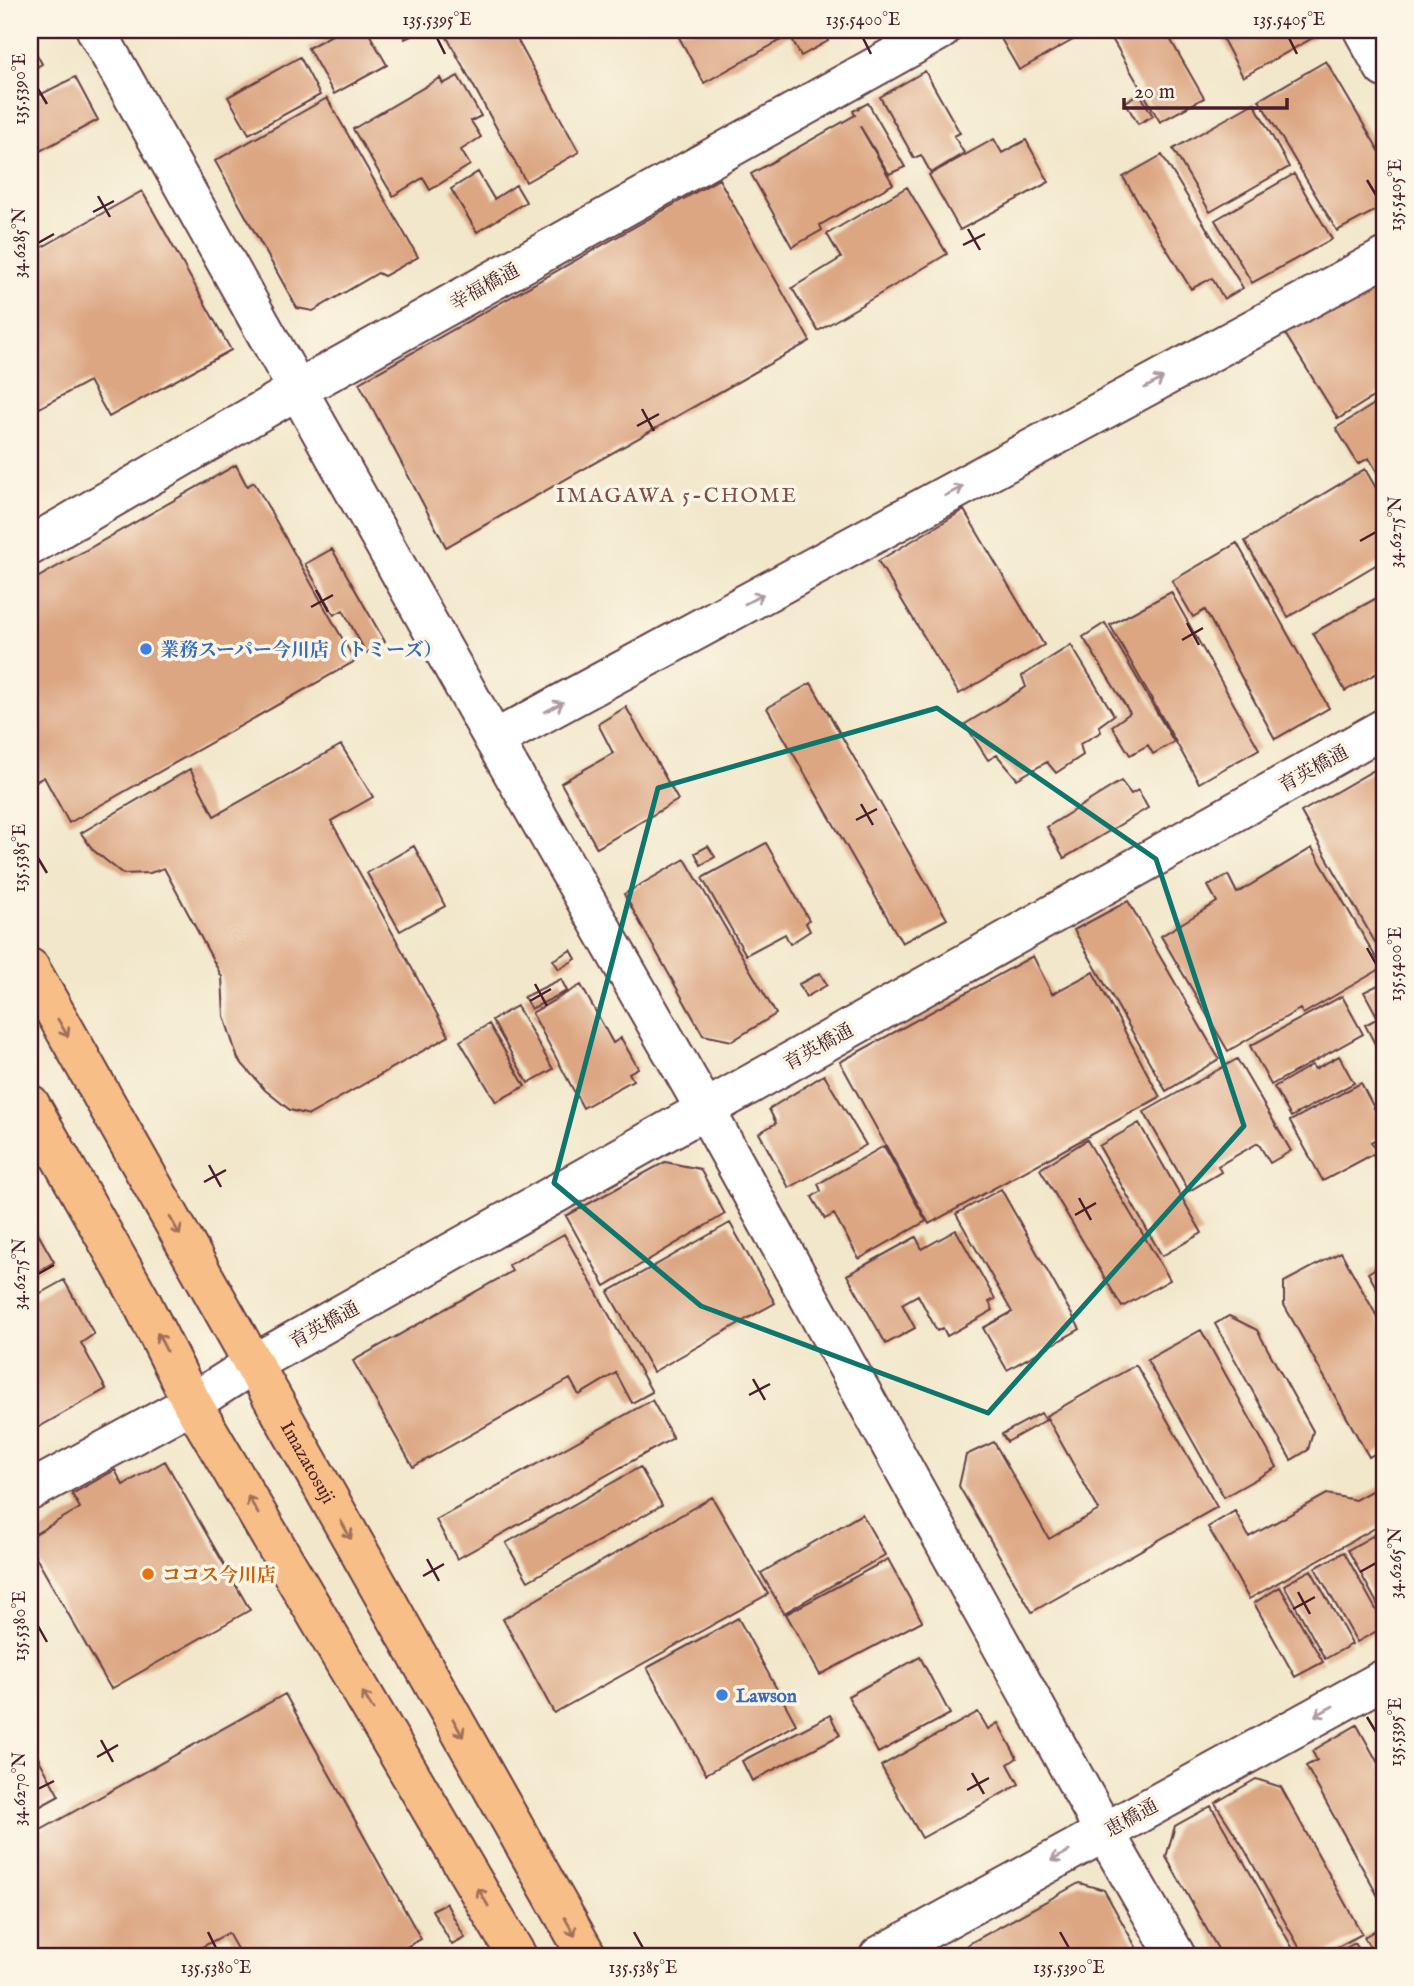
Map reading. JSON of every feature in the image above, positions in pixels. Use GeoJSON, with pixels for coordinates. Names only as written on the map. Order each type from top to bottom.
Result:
{"type":"FeatureCollection","features":[{"type":"Feature","properties":{"kind":"main road","name":"Imazatosuji"},"geometry":{"type":"LineString","coordinates":[[30,968],[587,1956]]}},
{"type":"Feature","properties":{"kind":"main road"},"geometry":{"type":"LineString","coordinates":[[30,1104],[140,1299],[192,1403],[517,1956]]}},
{"type":"Feature","properties":{"kind":"street"},"geometry":{"type":"LineString","coordinates":[[96,30],[494,740],[705,1109],[1175,1956]]}},
{"type":"Feature","properties":{"kind":"street","name":"幸福橋通"},"geometry":{"type":"LineString","coordinates":[[30,546],[297,390],[941,30]]}},
{"type":"Feature","properties":{"kind":"street"},"geometry":{"type":"LineString","coordinates":[[1363,30],[1384,68]]}},
{"type":"Feature","properties":{"kind":"street"},"geometry":{"type":"LineString","coordinates":[[494,740],[1384,258]]}},
{"type":"Feature","properties":{"kind":"street","name":"育英橋通"},"geometry":{"type":"LineString","coordinates":[[192,1403],[253,1364],[1384,728]]}},
{"type":"Feature","properties":{"kind":"street"},"geometry":{"type":"LineString","coordinates":[[30,1490],[192,1403]]}},
{"type":"Feature","properties":{"kind":"street","name":"恵橋通"},"geometry":{"type":"LineString","coordinates":[[879,1956],[1384,1679]]}},
{"type":"Feature","properties":{"kind":"highlighted area"},"geometry":{"type":"Polygon","coordinates":[[[937,708],[1156,859],[1244,1126],[988,1413],[701,1306],[554,1183],[658,788],[937,708]]]}},
{"type":"Feature","properties":{"kind":"building"},"geometry":{"type":"Polygon","coordinates":[[[341,30],[367,30],[387,65],[334,94],[308,48],[341,30]]]}},
{"type":"Feature","properties":{"kind":"building"},"geometry":{"type":"Polygon","coordinates":[[[401,30],[424,30],[405,39],[401,30]]]}},
{"type":"Feature","properties":{"kind":"building"},"geometry":{"type":"Polygon","coordinates":[[[443,30],[512,30],[579,152],[526,182],[443,30]]]}},
{"type":"Feature","properties":{"kind":"building"},"geometry":{"type":"Polygon","coordinates":[[[675,30],[822,30],[828,41],[801,56],[790,35],[704,83],[675,30]]]}},
{"type":"Feature","properties":{"kind":"building"},"geometry":{"type":"Polygon","coordinates":[[[996,30],[1091,30],[1019,70],[996,30]]]}},
{"type":"Feature","properties":{"kind":"building"},"geometry":{"type":"Polygon","coordinates":[[[1107,30],[1165,30],[1204,98],[1160,122],[1107,30]]]}},
{"type":"Feature","properties":{"kind":"building"},"geometry":{"type":"Polygon","coordinates":[[[1218,30],[1313,30],[1316,36],[1243,77],[1218,30]]]}},
{"type":"Feature","properties":{"kind":"building"},"geometry":{"type":"Polygon","coordinates":[[[30,42],[42,64],[30,71],[30,42]]]}},
{"type":"Feature","properties":{"kind":"building"},"geometry":{"type":"Polygon","coordinates":[[[300,57],[320,95],[249,134],[228,97],[300,57]]]}},
{"type":"Feature","properties":{"kind":"building"},"geometry":{"type":"Polygon","coordinates":[[[1326,61],[1384,159],[1384,206],[1337,231],[1259,100],[1326,61]]]}},
{"type":"Feature","properties":{"kind":"building"},"geometry":{"type":"Polygon","coordinates":[[[925,71],[960,133],[954,136],[964,153],[931,173],[921,155],[914,158],[880,97],[925,71]]]}},
{"type":"Feature","properties":{"kind":"building"},"geometry":{"type":"Polygon","coordinates":[[[458,76],[481,116],[471,121],[481,137],[461,150],[470,165],[430,190],[423,178],[393,196],[353,129],[440,78],[443,84],[458,76]]]}},
{"type":"Feature","properties":{"kind":"building"},"geometry":{"type":"Polygon","coordinates":[[[75,77],[98,120],[40,151],[30,132],[30,94],[33,92],[36,97],[75,77]]]}},
{"type":"Feature","properties":{"kind":"building"},"geometry":{"type":"Polygon","coordinates":[[[1140,94],[1153,116],[1138,124],[1125,102],[1140,94]]]}},
{"type":"Feature","properties":{"kind":"building"},"geometry":{"type":"Polygon","coordinates":[[[327,98],[418,257],[384,276],[378,273],[313,311],[297,308],[215,161],[327,98]]]}},
{"type":"Feature","properties":{"kind":"building"},"geometry":{"type":"Polygon","coordinates":[[[868,103],[905,167],[889,174],[860,126],[893,184],[820,225],[822,230],[792,247],[751,174],[855,115],[853,111],[868,103]]]}},
{"type":"Feature","properties":{"kind":"building"},"geometry":{"type":"Polygon","coordinates":[[[1254,103],[1289,167],[1210,212],[1173,149],[1254,103]]]}},
{"type":"Feature","properties":{"kind":"building"},"geometry":{"type":"Polygon","coordinates":[[[994,139],[1002,153],[1026,140],[1049,182],[960,230],[929,175],[994,139]]]}},
{"type":"Feature","properties":{"kind":"building"},"geometry":{"type":"Polygon","coordinates":[[[1162,155],[1243,288],[1224,299],[1212,278],[1191,289],[1123,177],[1162,155]]]}},
{"type":"Feature","properties":{"kind":"building"},"geometry":{"type":"Polygon","coordinates":[[[30,165],[36,177],[30,180],[30,165]]]}},
{"type":"Feature","properties":{"kind":"building"},"geometry":{"type":"Polygon","coordinates":[[[478,172],[494,199],[516,185],[526,202],[477,232],[451,189],[478,172]]]}},
{"type":"Feature","properties":{"kind":"building"},"geometry":{"type":"Polygon","coordinates":[[[1294,174],[1332,239],[1252,283],[1215,220],[1294,174]]]}},
{"type":"Feature","properties":{"kind":"building"},"geometry":{"type":"Polygon","coordinates":[[[719,179],[810,341],[446,547],[359,383],[719,179]]]}},
{"type":"Feature","properties":{"kind":"building"},"geometry":{"type":"Polygon","coordinates":[[[907,187],[947,254],[818,331],[792,288],[841,258],[827,234],[907,187]]]}},
{"type":"Feature","properties":{"kind":"building"},"geometry":{"type":"Polygon","coordinates":[[[142,191],[231,350],[109,417],[89,381],[30,413],[30,254],[142,191]]]}},
{"type":"Feature","properties":{"kind":"building"},"geometry":{"type":"Polygon","coordinates":[[[1384,275],[1384,390],[1338,419],[1284,332],[1384,275]]]}},
{"type":"Feature","properties":{"kind":"building"},"geometry":{"type":"Polygon","coordinates":[[[1384,398],[1384,484],[1369,458],[1358,464],[1336,428],[1384,398]]]}},
{"type":"Feature","properties":{"kind":"building"},"geometry":{"type":"Polygon","coordinates":[[[236,465],[247,486],[254,482],[355,661],[69,823],[44,777],[31,784],[30,781],[30,582],[236,465]]]}},
{"type":"Feature","properties":{"kind":"building"},"geometry":{"type":"Polygon","coordinates":[[[1365,469],[1384,502],[1384,560],[1288,617],[1245,541],[1365,469]]]}},
{"type":"Feature","properties":{"kind":"building"},"geometry":{"type":"Polygon","coordinates":[[[964,510],[1044,645],[959,694],[878,561],[964,510]]]}},
{"type":"Feature","properties":{"kind":"building"},"geometry":{"type":"Polygon","coordinates":[[[1237,543],[1329,708],[1275,739],[1205,610],[1193,617],[1172,581],[1237,543]]]}},
{"type":"Feature","properties":{"kind":"building"},"geometry":{"type":"Polygon","coordinates":[[[332,549],[385,642],[366,653],[343,610],[334,615],[305,564],[332,549]]]}},
{"type":"Feature","properties":{"kind":"building"},"geometry":{"type":"Polygon","coordinates":[[[1171,592],[1259,749],[1199,783],[1110,625],[1171,592]]]}},
{"type":"Feature","properties":{"kind":"building"},"geometry":{"type":"Polygon","coordinates":[[[1384,594],[1384,669],[1345,691],[1313,633],[1384,594]]]}},
{"type":"Feature","properties":{"kind":"building"},"geometry":{"type":"Polygon","coordinates":[[[1105,623],[1174,742],[1153,754],[1148,745],[1130,755],[1112,726],[1130,713],[1083,637],[1105,623]]]}},
{"type":"Feature","properties":{"kind":"building"},"geometry":{"type":"Polygon","coordinates":[[[1071,645],[1114,715],[1099,726],[1101,732],[1080,744],[1083,755],[1056,773],[1047,762],[1017,779],[997,755],[988,760],[965,724],[1026,687],[1022,676],[1071,645]]]}},
{"type":"Feature","properties":{"kind":"building"},"geometry":{"type":"Polygon","coordinates":[[[811,683],[947,919],[902,943],[767,708],[811,683]]]}},
{"type":"Feature","properties":{"kind":"building"},"geometry":{"type":"Polygon","coordinates":[[[626,707],[678,800],[597,848],[561,783],[613,753],[598,724],[626,707]]]}},
{"type":"Feature","properties":{"kind":"building"},"geometry":{"type":"Polygon","coordinates":[[[341,745],[373,797],[331,821],[449,1036],[309,1115],[290,1110],[265,1090],[238,1059],[224,1016],[222,977],[164,868],[150,873],[123,874],[93,850],[81,833],[190,769],[214,816],[341,745]]]}},
{"type":"Feature","properties":{"kind":"building"},"geometry":{"type":"Polygon","coordinates":[[[1376,769],[1384,784],[1384,958],[1301,812],[1376,769]]]}},
{"type":"Feature","properties":{"kind":"building"},"geometry":{"type":"Polygon","coordinates":[[[1121,781],[1131,794],[1138,790],[1148,808],[1064,858],[1047,827],[1121,781]]]}},
{"type":"Feature","properties":{"kind":"building"},"geometry":{"type":"Polygon","coordinates":[[[766,843],[809,920],[806,923],[810,931],[790,944],[785,934],[746,955],[702,878],[766,843]]]}},
{"type":"Feature","properties":{"kind":"building"},"geometry":{"type":"Polygon","coordinates":[[[414,846],[445,906],[400,931],[367,873],[414,846]]]}},
{"type":"Feature","properties":{"kind":"building"},"geometry":{"type":"Polygon","coordinates":[[[708,846],[715,857],[701,865],[695,853],[708,846]]]}},
{"type":"Feature","properties":{"kind":"building"},"geometry":{"type":"Polygon","coordinates":[[[1312,848],[1382,968],[1303,1014],[1300,1009],[1228,1051],[1161,936],[1217,902],[1208,886],[1228,875],[1237,893],[1312,848]]]}},
{"type":"Feature","properties":{"kind":"building"},"geometry":{"type":"Polygon","coordinates":[[[685,859],[776,1014],[732,1041],[703,1035],[624,894],[685,859]]]}},
{"type":"Feature","properties":{"kind":"building"},"geometry":{"type":"Polygon","coordinates":[[[1128,901],[1219,1059],[1166,1091],[1074,930],[1128,901]]]}},
{"type":"Feature","properties":{"kind":"building"},"geometry":{"type":"Polygon","coordinates":[[[571,950],[576,959],[559,969],[553,960],[571,950]]]}},
{"type":"Feature","properties":{"kind":"building"},"geometry":{"type":"Polygon","coordinates":[[[1033,956],[1052,994],[1093,972],[1160,1097],[929,1224],[840,1062],[1033,956]]]}},
{"type":"Feature","properties":{"kind":"building"},"geometry":{"type":"Polygon","coordinates":[[[820,973],[827,985],[806,997],[799,984],[820,973]]]}},
{"type":"Feature","properties":{"kind":"building"},"geometry":{"type":"Polygon","coordinates":[[[561,979],[567,991],[531,1009],[524,997],[561,979]]]}},
{"type":"Feature","properties":{"kind":"building"},"geometry":{"type":"Polygon","coordinates":[[[1384,982],[1384,1061],[1365,1025],[1378,1018],[1364,992],[1384,982]]]}},
{"type":"Feature","properties":{"kind":"building"},"geometry":{"type":"Polygon","coordinates":[[[581,985],[613,1043],[621,1038],[638,1068],[629,1073],[633,1080],[583,1108],[532,1013],[581,985]]]}},
{"type":"Feature","properties":{"kind":"building"},"geometry":{"type":"Polygon","coordinates":[[[1342,996],[1363,1034],[1271,1085],[1250,1046],[1342,996]]]}},
{"type":"Feature","properties":{"kind":"building"},"geometry":{"type":"Polygon","coordinates":[[[517,1006],[553,1069],[528,1083],[492,1020],[517,1006]]]}},
{"type":"Feature","properties":{"kind":"building"},"geometry":{"type":"Polygon","coordinates":[[[489,1024],[525,1086],[496,1102],[460,1041],[489,1024]]]}},
{"type":"Feature","properties":{"kind":"building"},"geometry":{"type":"Polygon","coordinates":[[[1339,1056],[1354,1083],[1291,1117],[1274,1087],[1312,1065],[1315,1069],[1339,1056]]]}},
{"type":"Feature","properties":{"kind":"building"},"geometry":{"type":"Polygon","coordinates":[[[1237,1059],[1291,1151],[1270,1163],[1258,1143],[1218,1166],[1221,1172],[1189,1191],[1144,1112],[1237,1059]]]}},
{"type":"Feature","properties":{"kind":"building"},"geometry":{"type":"Polygon","coordinates":[[[824,1075],[866,1145],[789,1188],[759,1133],[776,1123],[769,1109],[824,1075]]]}},
{"type":"Feature","properties":{"kind":"building"},"geometry":{"type":"Polygon","coordinates":[[[1361,1083],[1384,1127],[1384,1135],[1371,1142],[1377,1152],[1323,1181],[1290,1121],[1361,1083]]]}},
{"type":"Feature","properties":{"kind":"building"},"geometry":{"type":"Polygon","coordinates":[[[1139,1123],[1202,1233],[1162,1256],[1099,1146],[1139,1123]]]}},
{"type":"Feature","properties":{"kind":"building"},"geometry":{"type":"Polygon","coordinates":[[[1087,1140],[1170,1280],[1122,1307],[1040,1169],[1087,1140]]]}},
{"type":"Feature","properties":{"kind":"building"},"geometry":{"type":"Polygon","coordinates":[[[884,1146],[926,1221],[859,1259],[834,1214],[825,1219],[812,1197],[821,1191],[818,1184],[884,1146]]]}},
{"type":"Feature","properties":{"kind":"building"},"geometry":{"type":"Polygon","coordinates":[[[665,1162],[700,1169],[725,1214],[605,1286],[566,1216],[665,1162]]]}},
{"type":"Feature","properties":{"kind":"building"},"geometry":{"type":"Polygon","coordinates":[[[1001,1189],[1080,1329],[1007,1370],[983,1328],[1012,1312],[956,1214],[1001,1189]]]}},
{"type":"Feature","properties":{"kind":"building"},"geometry":{"type":"Polygon","coordinates":[[[32,1223],[54,1262],[30,1276],[30,1225],[32,1223]]]}},
{"type":"Feature","properties":{"kind":"building"},"geometry":{"type":"Polygon","coordinates":[[[730,1223],[775,1303],[653,1372],[608,1292],[730,1223]]]}},
{"type":"Feature","properties":{"kind":"building"},"geometry":{"type":"Polygon","coordinates":[[[956,1230],[995,1299],[989,1302],[993,1310],[947,1336],[943,1328],[937,1331],[918,1295],[902,1304],[915,1328],[886,1344],[847,1275],[916,1237],[922,1249],[956,1230]]]}},
{"type":"Feature","properties":{"kind":"building"},"geometry":{"type":"Polygon","coordinates":[[[564,1234],[652,1392],[632,1403],[616,1373],[579,1395],[570,1379],[413,1467],[353,1361],[512,1271],[509,1265],[564,1234]]]}},
{"type":"Feature","properties":{"kind":"building"},"geometry":{"type":"Polygon","coordinates":[[[1341,1252],[1384,1329],[1384,1448],[1369,1457],[1284,1305],[1284,1282],[1341,1252]]]}},
{"type":"Feature","properties":{"kind":"building"},"geometry":{"type":"Polygon","coordinates":[[[1384,1263],[1384,1301],[1368,1273],[1384,1263]]]}},
{"type":"Feature","properties":{"kind":"building"},"geometry":{"type":"Polygon","coordinates":[[[64,1280],[94,1334],[81,1343],[106,1389],[32,1431],[30,1299],[64,1280]]]}},
{"type":"Feature","properties":{"kind":"building"},"geometry":{"type":"Polygon","coordinates":[[[1229,1316],[1257,1330],[1313,1431],[1308,1450],[1291,1460],[1215,1324],[1229,1316]]]}},
{"type":"Feature","properties":{"kind":"building"},"geometry":{"type":"Polygon","coordinates":[[[1201,1330],[1277,1467],[1224,1497],[1147,1360],[1201,1330]]]}},
{"type":"Feature","properties":{"kind":"building"},"geometry":{"type":"Polygon","coordinates":[[[1136,1365],[1217,1507],[1032,1612],[959,1486],[966,1455],[994,1442],[1049,1539],[1099,1510],[1046,1416],[1136,1365]]]}},
{"type":"Feature","properties":{"kind":"building"},"geometry":{"type":"Polygon","coordinates":[[[652,1400],[673,1438],[457,1559],[436,1520],[652,1400]]]}},
{"type":"Feature","properties":{"kind":"building"},"geometry":{"type":"Polygon","coordinates":[[[1041,1413],[1046,1420],[1007,1442],[1002,1434],[1041,1413]]]}},
{"type":"Feature","properties":{"kind":"building"},"geometry":{"type":"Polygon","coordinates":[[[165,1461],[250,1610],[111,1689],[30,1547],[30,1537],[80,1508],[72,1494],[115,1470],[123,1485],[165,1461]]]}},
{"type":"Feature","properties":{"kind":"building"},"geometry":{"type":"Polygon","coordinates":[[[640,1467],[662,1505],[528,1581],[506,1543],[640,1467]]]}},
{"type":"Feature","properties":{"kind":"building"},"geometry":{"type":"Polygon","coordinates":[[[1384,1484],[1384,1523],[1249,1599],[1208,1527],[1235,1511],[1249,1537],[1327,1494],[1355,1500],[1384,1484]]]}},
{"type":"Feature","properties":{"kind":"building"},"geometry":{"type":"Polygon","coordinates":[[[712,1497],[768,1594],[554,1713],[503,1619],[712,1497]]]}},
{"type":"Feature","properties":{"kind":"building"},"geometry":{"type":"Polygon","coordinates":[[[862,1514],[885,1555],[784,1613],[761,1573],[862,1514]]]}},
{"type":"Feature","properties":{"kind":"building"},"geometry":{"type":"Polygon","coordinates":[[[1376,1534],[1384,1548],[1384,1616],[1348,1550],[1376,1534]]]}},
{"type":"Feature","properties":{"kind":"building"},"geometry":{"type":"Polygon","coordinates":[[[1344,1552],[1384,1624],[1384,1627],[1357,1642],[1315,1568],[1344,1552]]]}},
{"type":"Feature","properties":{"kind":"building"},"geometry":{"type":"Polygon","coordinates":[[[888,1559],[922,1621],[820,1675],[786,1614],[888,1559]]]}},
{"type":"Feature","properties":{"kind":"building"},"geometry":{"type":"Polygon","coordinates":[[[1311,1570],[1352,1644],[1325,1659],[1284,1585],[1311,1570]]]}},
{"type":"Feature","properties":{"kind":"building"},"geometry":{"type":"Polygon","coordinates":[[[1280,1587],[1323,1662],[1295,1677],[1254,1603],[1280,1587]]]}},
{"type":"Feature","properties":{"kind":"building"},"geometry":{"type":"Polygon","coordinates":[[[738,1618],[796,1724],[706,1774],[647,1668],[738,1618]]]}},
{"type":"Feature","properties":{"kind":"building"},"geometry":{"type":"Polygon","coordinates":[[[920,1657],[950,1714],[878,1753],[848,1696],[920,1657]]]}},
{"type":"Feature","properties":{"kind":"building"},"geometry":{"type":"Polygon","coordinates":[[[285,1694],[421,1939],[390,1956],[241,1956],[228,1933],[185,1956],[30,1956],[30,1836],[285,1694]]]}},
{"type":"Feature","properties":{"kind":"building"},"geometry":{"type":"Polygon","coordinates":[[[978,1712],[988,1729],[998,1723],[1017,1758],[1008,1764],[1019,1784],[922,1838],[881,1766],[978,1712]]]}},
{"type":"Feature","properties":{"kind":"building"},"geometry":{"type":"Polygon","coordinates":[[[830,1715],[840,1735],[752,1781],[742,1761],[830,1715]]]}},
{"type":"Feature","properties":{"kind":"building"},"geometry":{"type":"Polygon","coordinates":[[[1357,1725],[1384,1774],[1384,1907],[1306,1766],[1317,1760],[1312,1751],[1357,1725]]]}},
{"type":"Feature","properties":{"kind":"building"},"geometry":{"type":"Polygon","coordinates":[[[30,1743],[59,1796],[30,1812],[30,1743]]]}},
{"type":"Feature","properties":{"kind":"building"},"geometry":{"type":"Polygon","coordinates":[[[1256,1779],[1281,1787],[1362,1934],[1321,1956],[1304,1956],[1242,1845],[1215,1803],[1256,1779]]]}},
{"type":"Feature","properties":{"kind":"building"},"geometry":{"type":"Polygon","coordinates":[[[1211,1806],[1297,1956],[1222,1956],[1166,1857],[1175,1826],[1211,1806]]]}},
{"type":"Feature","properties":{"kind":"building"},"geometry":{"type":"Polygon","coordinates":[[[1079,1883],[1104,1890],[1141,1956],[973,1956],[967,1945],[1079,1883]]]}},
{"type":"Feature","properties":{"kind":"building"},"geometry":{"type":"Polygon","coordinates":[[[446,1903],[465,1938],[452,1945],[432,1910],[446,1903]]]}},
{"type":"Feature","properties":{"kind":"building"},"geometry":{"type":"Polygon","coordinates":[[[1384,1925],[1384,1956],[1375,1956],[1364,1937],[1384,1925]]]}},
{"type":"Feature","properties":{"kind":"building"},"geometry":{"type":"Polygon","coordinates":[[[1355,1943],[1363,1956],[1332,1956],[1355,1943]]]}},
{"type":"Feature","properties":{"kind":"place","name":"業務スーパー今川店（トミーズ）"},"geometry":{"type":"Point","coordinates":[146,649]}},
{"type":"Feature","properties":{"kind":"place","name":"ココス今川店"},"geometry":{"type":"Point","coordinates":[148,1574]}},
{"type":"Feature","properties":{"kind":"place","name":"Lawson"},"geometry":{"type":"Point","coordinates":[722,1695]}},
{"type":"Feature","properties":{"kind":"district","name":"IMAGAWA 5-CHOME"},"geometry":{"type":"Point","coordinates":[677,495]}}]}
